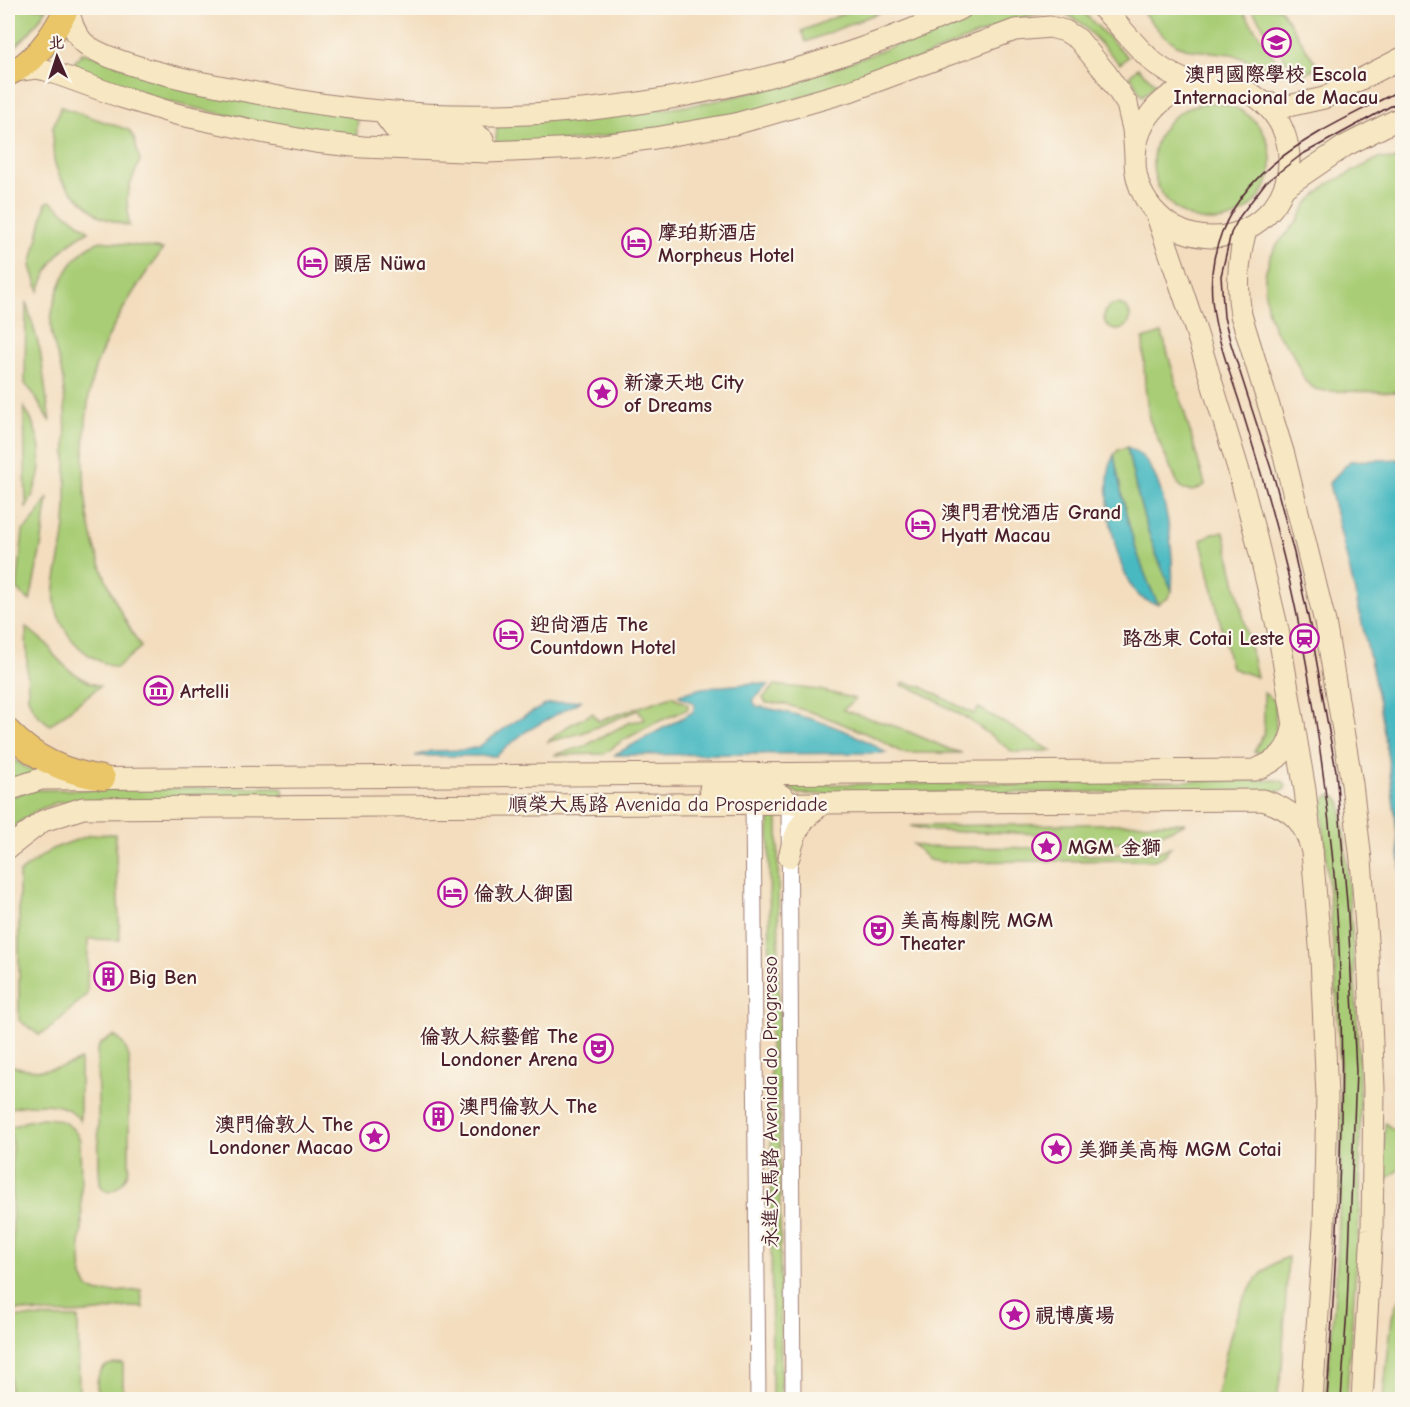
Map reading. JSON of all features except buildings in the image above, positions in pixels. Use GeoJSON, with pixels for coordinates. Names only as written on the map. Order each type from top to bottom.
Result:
{"type":"FeatureCollection","features":[{"type":"Feature","properties":{"kind":"main road"},"geometry":{"type":"LineString","coordinates":[[10,73],[37,53],[56,31],[68,8]]}},
{"type":"Feature","properties":{"kind":"main road"},"geometry":{"type":"LineString","coordinates":[[68,8],[75,31],[95,50],[180,78],[265,95],[382,112],[482,115],[578,111],[654,101],[726,87],[836,57],[962,8]]}},
{"type":"Feature","properties":{"kind":"main road"},"geometry":{"type":"LineString","coordinates":[[1102,8],[1147,57],[1162,69],[1195,85]]}},
{"type":"Feature","properties":{"kind":"main road"},"geometry":{"type":"LineString","coordinates":[[10,73],[36,68],[46,70],[176,114],[315,142],[363,147],[487,152],[580,148],[735,124],[850,91],[1015,30],[1050,27],[1065,31],[1078,39],[1106,73],[1126,104],[1133,129],[1136,176],[1143,196],[1156,213],[1183,232],[1198,236],[1223,236],[1246,229],[1263,219],[1276,204],[1285,187],[1289,165],[1287,142],[1279,121],[1264,104],[1244,90],[1220,84],[1195,85],[1172,94],[1153,110],[1140,130],[1135,155]]}},
{"type":"Feature","properties":{"kind":"main road"},"geometry":{"type":"LineString","coordinates":[[1264,104],[1288,106],[1324,98],[1402,58]]}},
{"type":"Feature","properties":{"kind":"main road"},"geometry":{"type":"LineString","coordinates":[[382,112],[394,128],[472,132],[483,140],[487,152]]}},
{"type":"Feature","properties":{"kind":"main road"},"geometry":{"type":"LineString","coordinates":[[1285,187],[1346,146],[1402,117]]}},
{"type":"Feature","properties":{"kind":"main road"},"geometry":{"type":"LineString","coordinates":[[1156,213],[1197,331],[1241,480],[1278,630],[1312,851],[1321,957],[1327,1096],[1324,1226],[1312,1400]]}},
{"type":"Feature","properties":{"kind":"main road"},"geometry":{"type":"LineString","coordinates":[[1246,229],[1238,269],[1241,315],[1284,455],[1325,622],[1352,784],[1361,860],[1374,1089],[1372,1230],[1362,1400]]}},
{"type":"Feature","properties":{"kind":"main road","name":"順榮大馬路 Avenida da Prosperidade"},"geometry":{"type":"LineString","coordinates":[[8,790],[41,779],[103,778],[1254,770],[1269,765],[1282,754],[1291,740],[1294,724]]}},
{"type":"Feature","properties":{"kind":"main road"},"geometry":{"type":"LineString","coordinates":[[8,731],[21,745],[39,758],[59,768],[80,775],[103,778]]}},
{"type":"Feature","properties":{"kind":"main road"},"geometry":{"type":"LineString","coordinates":[[640,775],[693,790],[769,788],[784,796],[789,803]]}},
{"type":"Feature","properties":{"kind":"main road"},"geometry":{"type":"LineString","coordinates":[[297,777],[297,807]]}},
{"type":"Feature","properties":{"kind":"main road","name":"順榮大馬路 Avenida da Prosperidade"},"geometry":{"type":"LineString","coordinates":[[8,848],[43,821],[83,808],[1263,800],[1281,806],[1296,817],[1307,833],[1312,851]]}},
{"type":"Feature","properties":{"kind":"main road"},"geometry":{"type":"LineString","coordinates":[[789,857],[795,832],[810,813],[824,803]]}},
{"type":"Feature","properties":{"kind":"street","name":"永進大馬路 Avenida do Progresso"},"geometry":{"type":"LineString","coordinates":[[753,803],[758,1400]]}},
{"type":"Feature","properties":{"kind":"street","name":"永進大馬路 Avenida do Progresso"},"geometry":{"type":"LineString","coordinates":[[789,803],[794,1400]]}},
{"type":"Feature","properties":{"kind":"green space"},"geometry":{"type":"Polygon","coordinates":[[[8,8],[47,8],[30,32],[8,52],[8,8]]]}},
{"type":"Feature","properties":{"kind":"green space"},"geometry":{"type":"Polygon","coordinates":[[[856,8],[890,8],[806,42],[802,31],[856,8]]]}},
{"type":"Feature","properties":{"kind":"green space"},"geometry":{"type":"Polygon","coordinates":[[[991,8],[1079,8],[1128,57],[1120,64],[1081,23],[1066,14],[1046,12],[1013,20],[897,68],[746,114],[580,140],[496,144],[497,123],[650,111],[711,102],[773,87],[836,67],[991,8]]]}},
{"type":"Feature","properties":{"kind":"green space"},"geometry":{"type":"Polygon","coordinates":[[[1139,8],[1241,8],[1285,74],[1232,54],[1192,50],[1177,45],[1162,34],[1139,8]]]}},
{"type":"Feature","properties":{"kind":"green space"},"geometry":{"type":"Polygon","coordinates":[[[1251,8],[1280,8],[1318,67],[1297,77],[1251,8]]]}},
{"type":"Feature","properties":{"kind":"green space"},"geometry":{"type":"Polygon","coordinates":[[[82,53],[358,117],[356,140],[285,128],[164,101],[68,70],[82,53]]]}},
{"type":"Feature","properties":{"kind":"green space"},"geometry":{"type":"Polygon","coordinates":[[[1138,68],[1156,84],[1142,96],[1130,75],[1138,68]]]}},
{"type":"Feature","properties":{"kind":"green space"},"geometry":{"type":"Polygon","coordinates":[[[1212,103],[1223,104],[1245,113],[1261,129],[1270,151],[1270,173],[1261,195],[1245,211],[1223,220],[1212,221],[1201,220],[1179,211],[1163,195],[1154,173],[1153,162],[1154,151],[1163,129],[1179,113],[1201,104],[1212,103]]]}},
{"type":"Feature","properties":{"kind":"green space"},"geometry":{"type":"Polygon","coordinates":[[[61,107],[129,130],[134,138],[140,161],[127,199],[129,226],[100,217],[60,178],[54,161],[53,127],[61,107]]]}},
{"type":"Feature","properties":{"kind":"green space"},"geometry":{"type":"Polygon","coordinates":[[[1402,156],[1402,392],[1315,389],[1305,381],[1291,350],[1275,331],[1268,312],[1265,274],[1270,257],[1299,219],[1307,204],[1328,184],[1379,158],[1394,160],[1402,156]]]}},
{"type":"Feature","properties":{"kind":"green space"},"geometry":{"type":"Polygon","coordinates":[[[50,201],[89,231],[71,242],[52,263],[39,291],[31,266],[46,203],[50,201]]]}},
{"type":"Feature","properties":{"kind":"green space"},"geometry":{"type":"Polygon","coordinates":[[[101,241],[163,249],[135,290],[110,333],[95,370],[88,406],[84,483],[93,539],[112,593],[141,647],[116,668],[96,659],[80,648],[62,625],[55,599],[55,584],[65,525],[66,439],[63,380],[52,338],[51,321],[54,302],[67,270],[82,253],[101,241]]]}},
{"type":"Feature","properties":{"kind":"green space"},"geometry":{"type":"Polygon","coordinates":[[[26,301],[40,350],[50,422],[25,384],[26,301]]]}},
{"type":"Feature","properties":{"kind":"green space"},"geometry":{"type":"Polygon","coordinates":[[[1117,304],[1126,308],[1130,317],[1126,326],[1117,330],[1108,326],[1104,317],[1108,308],[1117,304]]]}},
{"type":"Feature","properties":{"kind":"green space"},"geometry":{"type":"Polygon","coordinates":[[[1162,333],[1205,485],[1194,491],[1184,490],[1177,482],[1149,419],[1143,339],[1162,333]]]}},
{"type":"Feature","properties":{"kind":"green space"},"geometry":{"type":"Polygon","coordinates":[[[24,407],[36,433],[40,458],[37,483],[26,509],[24,407]]]}},
{"type":"Feature","properties":{"kind":"green space"},"geometry":{"type":"Polygon","coordinates":[[[1127,447],[1145,520],[1172,590],[1167,599],[1158,604],[1136,550],[1114,455],[1118,450],[1127,447]]]}},
{"type":"Feature","properties":{"kind":"green space"},"geometry":{"type":"Polygon","coordinates":[[[48,498],[30,601],[17,589],[23,531],[48,498]]]}},
{"type":"Feature","properties":{"kind":"green space"},"geometry":{"type":"Polygon","coordinates":[[[1224,532],[1257,677],[1231,668],[1201,540],[1213,533],[1224,532]]]}},
{"type":"Feature","properties":{"kind":"green space"},"geometry":{"type":"Polygon","coordinates":[[[26,627],[48,645],[54,655],[69,670],[90,683],[100,686],[50,725],[36,713],[28,697],[26,627]]]}},
{"type":"Feature","properties":{"kind":"green space"},"geometry":{"type":"Polygon","coordinates":[[[904,683],[920,686],[974,714],[979,708],[1052,751],[1013,752],[968,719],[919,691],[901,685],[904,683]]]}},
{"type":"Feature","properties":{"kind":"green space"},"geometry":{"type":"Polygon","coordinates":[[[775,685],[819,690],[856,699],[843,710],[900,728],[962,753],[902,753],[877,738],[823,716],[784,704],[766,703],[763,698],[775,685]]]}},
{"type":"Feature","properties":{"kind":"green space"},"geometry":{"type":"Polygon","coordinates":[[[1264,693],[1275,701],[1274,743],[1269,752],[1254,752],[1264,733],[1264,693]]]}},
{"type":"Feature","properties":{"kind":"green space"},"geometry":{"type":"Polygon","coordinates":[[[672,696],[688,705],[688,709],[655,723],[604,754],[554,755],[585,746],[630,722],[645,720],[638,710],[582,733],[547,742],[568,726],[593,713],[598,721],[672,696]]]}},
{"type":"Feature","properties":{"kind":"green space"},"geometry":{"type":"Polygon","coordinates":[[[8,756],[25,767],[41,774],[8,779],[8,756]]]}},
{"type":"Feature","properties":{"kind":"green space"},"geometry":{"type":"Polygon","coordinates":[[[1277,780],[1286,785],[1285,789],[1280,791],[799,794],[783,785],[1277,780]]]}},
{"type":"Feature","properties":{"kind":"green space"},"geometry":{"type":"Polygon","coordinates":[[[282,787],[284,794],[278,799],[58,802],[36,811],[8,830],[8,798],[29,790],[282,787]]]}},
{"type":"Feature","properties":{"kind":"green space"},"geometry":{"type":"Polygon","coordinates":[[[1328,796],[1334,796],[1341,801],[1353,945],[1360,1089],[1359,1213],[1347,1400],[1325,1399],[1336,1269],[1341,1142],[1337,996],[1321,803],[1328,796]]]}},
{"type":"Feature","properties":{"kind":"green space"},"geometry":{"type":"Polygon","coordinates":[[[776,816],[778,819],[781,1400],[772,1399],[769,818],[776,816]]]}},
{"type":"Feature","properties":{"kind":"green space"},"geometry":{"type":"Polygon","coordinates":[[[1186,823],[1154,837],[1123,842],[1080,843],[1081,855],[1155,853],[1171,847],[1164,856],[1154,860],[940,862],[929,860],[913,844],[926,847],[1051,848],[1052,834],[933,831],[910,826],[1186,823]]]}},
{"type":"Feature","properties":{"kind":"green space"},"geometry":{"type":"Polygon","coordinates":[[[115,834],[120,940],[88,939],[87,994],[52,1027],[39,1035],[19,1020],[19,873],[52,849],[90,835],[115,834]]]}},
{"type":"Feature","properties":{"kind":"green space"},"geometry":{"type":"Polygon","coordinates":[[[113,1036],[122,1042],[129,1057],[129,1168],[122,1183],[109,1192],[104,1190],[100,1184],[97,1051],[100,1044],[113,1036]]]}},
{"type":"Feature","properties":{"kind":"green space"},"geometry":{"type":"Polygon","coordinates":[[[80,1060],[80,1120],[69,1110],[55,1105],[31,1105],[8,1109],[8,1064],[25,1069],[44,1070],[63,1067],[80,1060]]]}},
{"type":"Feature","properties":{"kind":"green space"},"geometry":{"type":"Polygon","coordinates":[[[42,1118],[65,1123],[73,1129],[80,1140],[82,1277],[88,1288],[99,1293],[141,1290],[143,1308],[126,1307],[68,1314],[18,1310],[13,1314],[12,1143],[9,1128],[42,1118]]]}},
{"type":"Feature","properties":{"kind":"green space"},"geometry":{"type":"Polygon","coordinates":[[[1385,1123],[1402,1136],[1402,1168],[1388,1178],[1383,1185],[1385,1123]]]}},
{"type":"Feature","properties":{"kind":"green space"},"geometry":{"type":"Polygon","coordinates":[[[1288,1257],[1282,1367],[1277,1399],[1216,1399],[1230,1338],[1245,1297],[1256,1280],[1270,1266],[1288,1257]]]}},
{"type":"Feature","properties":{"kind":"green space"},"geometry":{"type":"Polygon","coordinates":[[[1402,1296],[1402,1399],[1383,1399],[1392,1317],[1402,1296]]]}},
{"type":"Feature","properties":{"kind":"green space"},"geometry":{"type":"Polygon","coordinates":[[[9,1317],[78,1318],[79,1399],[10,1399],[9,1317]]]}},
{"type":"Feature","properties":{"kind":"green space"},"geometry":{"type":"Polygon","coordinates":[[[123,1363],[123,1399],[100,1399],[97,1385],[101,1371],[108,1365],[123,1363]]]}},
{"type":"Feature","properties":{"kind":"water"},"geometry":{"type":"Polygon","coordinates":[[[1127,447],[1138,453],[1149,465],[1163,498],[1172,557],[1172,590],[1145,520],[1127,447]]]}},
{"type":"Feature","properties":{"kind":"water"},"geometry":{"type":"Polygon","coordinates":[[[1114,455],[1131,531],[1142,568],[1158,604],[1144,600],[1134,590],[1127,578],[1115,544],[1108,503],[1109,468],[1114,455]]]}},
{"type":"Feature","properties":{"kind":"water"},"geometry":{"type":"Polygon","coordinates":[[[1402,459],[1402,888],[1394,803],[1382,720],[1364,631],[1329,483],[1350,461],[1402,459]]]}},
{"type":"Feature","properties":{"kind":"water"},"geometry":{"type":"Polygon","coordinates":[[[755,683],[769,685],[753,700],[756,706],[824,723],[856,736],[886,753],[614,755],[693,712],[695,704],[678,695],[702,688],[755,683]]]}},
{"type":"Feature","properties":{"kind":"water"},"geometry":{"type":"Polygon","coordinates":[[[582,700],[525,732],[496,756],[415,756],[431,751],[465,750],[478,747],[514,722],[547,704],[582,700]]]}},
{"type":"Feature","properties":{"kind":"tram line"},"geometry":{"type":"LineString","coordinates":[[1327,1400],[1338,1207],[1342,1062],[1339,940],[1330,828],[1307,667],[1287,569],[1218,333],[1212,296],[1212,278],[1214,259],[1224,226],[1241,198],[1262,174],[1287,153],[1314,135],[1402,89]]}},
{"type":"Feature","properties":{"kind":"tram line"},"geometry":{"type":"LineString","coordinates":[[1341,1400],[1347,1308],[1356,1071],[1348,915],[1336,771],[1311,630],[1294,553],[1275,481],[1230,341],[1224,317],[1221,276],[1231,233],[1240,216],[1266,182],[1301,155],[1402,100]]}},
{"type":"Feature","properties":{"kind":"place","name":"澳門國際學校 Escola Internacional de Macau"},"geometry":{"type":"Point","coordinates":[1276,43]}},
{"type":"Feature","properties":{"kind":"place","name":"摩珀斯酒店 Morpheus Hotel"},"geometry":{"type":"Point","coordinates":[637,243]}},
{"type":"Feature","properties":{"kind":"place","name":"頤居 Nüwa"},"geometry":{"type":"Point","coordinates":[312,263]}},
{"type":"Feature","properties":{"kind":"place","name":"新濠天地 City of Dreams"},"geometry":{"type":"Point","coordinates":[603,393]}},
{"type":"Feature","properties":{"kind":"place","name":"澳門君悅酒店 Grand Hyatt Macau"},"geometry":{"type":"Point","coordinates":[920,524]}},
{"type":"Feature","properties":{"kind":"place","name":"迎尚酒店 The Countdown Hotel"},"geometry":{"type":"Point","coordinates":[509,635]}},
{"type":"Feature","properties":{"kind":"place","name":"路氹東 Cotai Leste"},"geometry":{"type":"Point","coordinates":[1305,638]}},
{"type":"Feature","properties":{"kind":"place","name":"Artelli"},"geometry":{"type":"Point","coordinates":[159,691]}},
{"type":"Feature","properties":{"kind":"place","name":"MGM 金獅"},"geometry":{"type":"Point","coordinates":[1047,847]}},
{"type":"Feature","properties":{"kind":"place","name":"倫敦人御園"},"geometry":{"type":"Point","coordinates":[453,893]}},
{"type":"Feature","properties":{"kind":"place","name":"美高梅劇院 MGM Theater"},"geometry":{"type":"Point","coordinates":[879,931]}},
{"type":"Feature","properties":{"kind":"place","name":"Big Ben"},"geometry":{"type":"Point","coordinates":[108,977]}},
{"type":"Feature","properties":{"kind":"place","name":"倫敦人綜藝館 The Londoner Arena"},"geometry":{"type":"Point","coordinates":[599,1048]}},
{"type":"Feature","properties":{"kind":"place","name":"澳門倫敦人 The Londoner"},"geometry":{"type":"Point","coordinates":[438,1117]}},
{"type":"Feature","properties":{"kind":"place","name":"澳門倫敦人 The Londoner Macao"},"geometry":{"type":"Point","coordinates":[374,1136]}},
{"type":"Feature","properties":{"kind":"place","name":"美獅美高梅 MGM Cotai"},"geometry":{"type":"Point","coordinates":[1057,1149]}},
{"type":"Feature","properties":{"kind":"place","name":"視博廣場"},"geometry":{"type":"Point","coordinates":[1014,1315]}}]}
